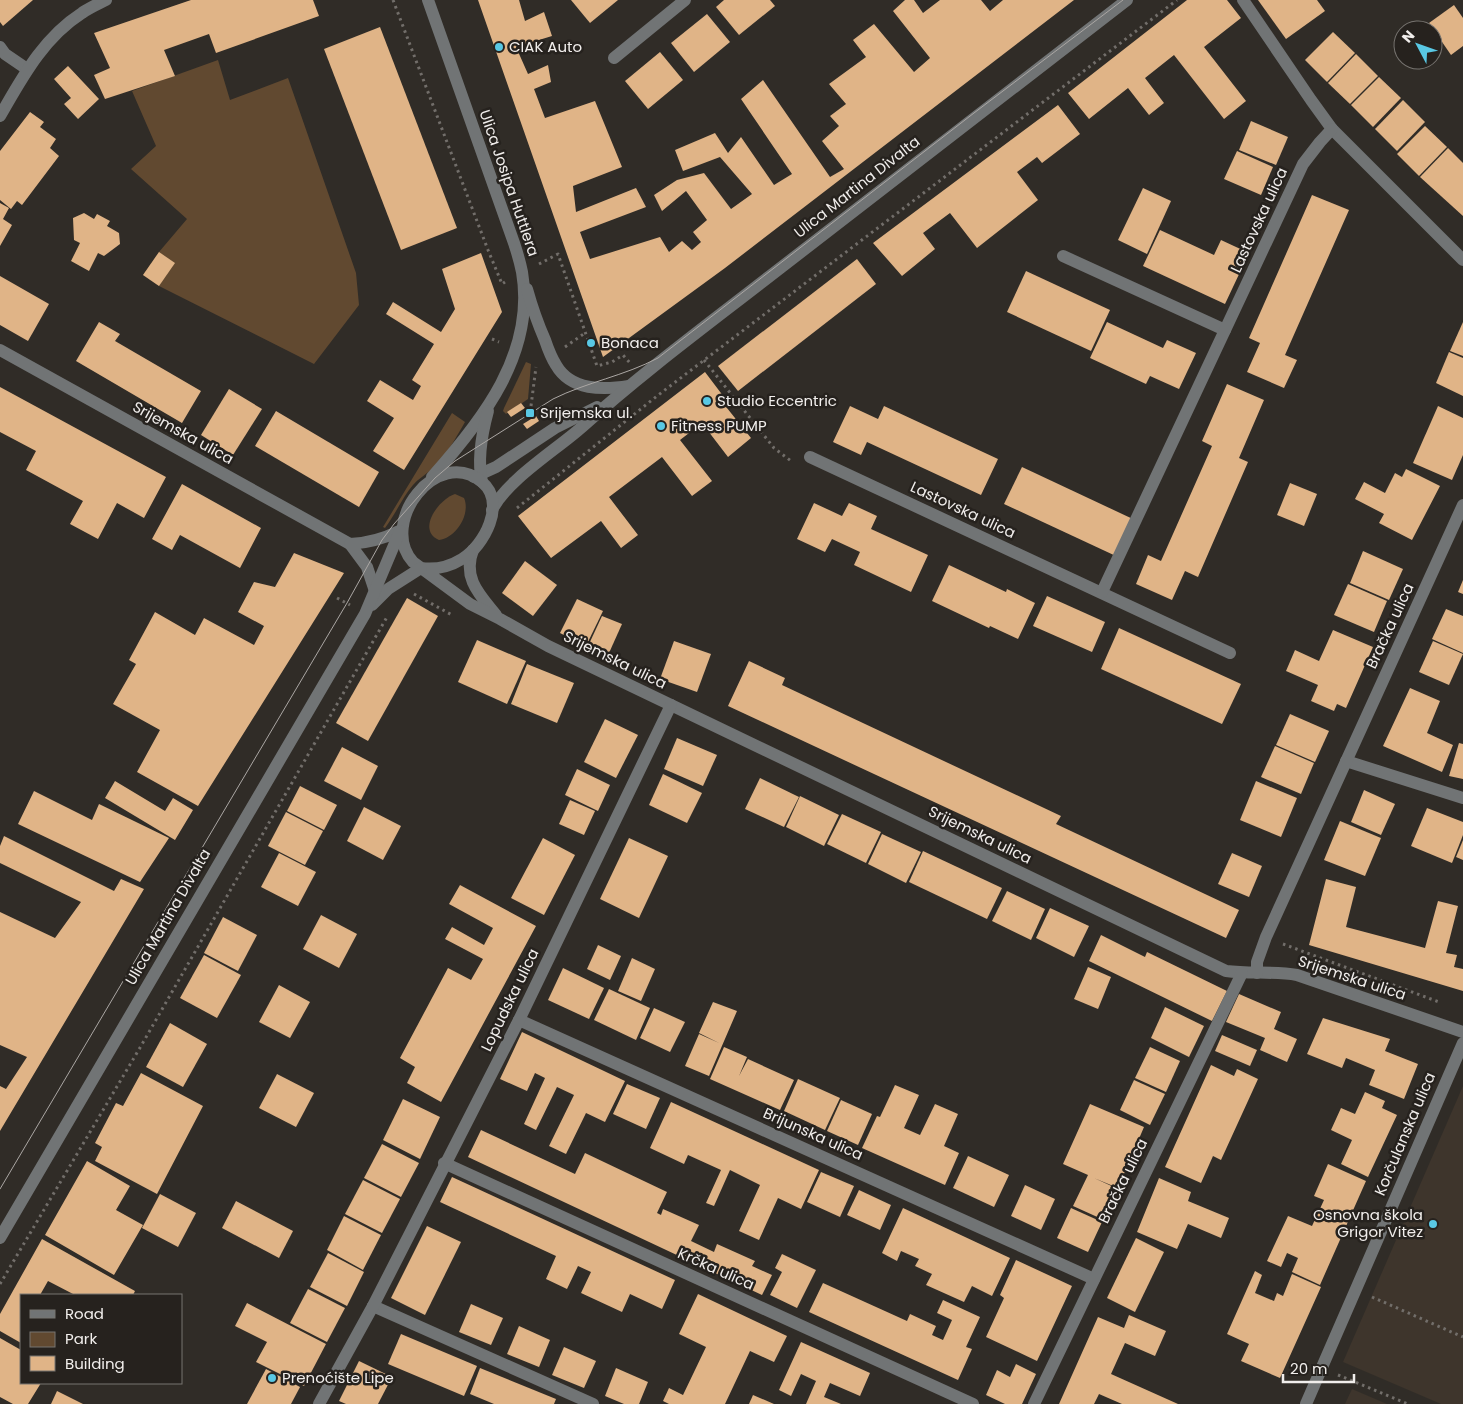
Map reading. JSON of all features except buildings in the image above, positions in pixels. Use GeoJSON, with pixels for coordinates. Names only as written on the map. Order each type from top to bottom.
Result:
{"type":"FeatureCollection","features":[{"type":"Feature","properties":{"kind":"street"},"geometry":{"type":"LineString","coordinates":[[0,116],[27,69],[42,48],[82,12],[106,0]]}},
{"type":"Feature","properties":{"kind":"street","name":"Ulica Josipa Huttlera"},"geometry":{"type":"LineString","coordinates":[[426,485],[453,454],[489,405],[507,371],[519,339],[523,303],[522,273],[514,243],[428,0]]}},
{"type":"Feature","properties":{"kind":"street","name":"Ulica Martina Divalta"},"geometry":{"type":"LineString","coordinates":[[492,510],[502,493],[562,444],[608,402],[886,184],[1127,0]]}},
{"type":"Feature","properties":{"kind":"street"},"geometry":{"type":"LineString","coordinates":[[1243,0],[1310,100],[1332,129],[1463,260]]}},
{"type":"Feature","properties":{"kind":"street"},"geometry":{"type":"LineString","coordinates":[[614,58],[677,3]]}},
{"type":"Feature","properties":{"kind":"street"},"geometry":{"type":"LineString","coordinates":[[0,47],[5,54],[27,69]]}},
{"type":"Feature","properties":{"kind":"street","name":"Lastovska ulica"},"geometry":{"type":"LineString","coordinates":[[1102,592],[1303,164],[1332,129]]}},
{"type":"Feature","properties":{"kind":"street"},"geometry":{"type":"LineString","coordinates":[[1063,256],[1225,330]]}},
{"type":"Feature","properties":{"kind":"street"},"geometry":{"type":"LineString","coordinates":[[522,273],[542,334],[556,367],[562,374],[583,386],[613,388],[629,386]]}},
{"type":"Feature","properties":{"kind":"street","name":"Srijemska ulica"},"geometry":{"type":"LineString","coordinates":[[0,350],[350,544],[367,566],[375,591]]}},
{"type":"Feature","properties":{"kind":"street","name":"Ulica Martina Divalta"},"geometry":{"type":"LineString","coordinates":[[479,478],[555,428],[608,402]]}},
{"type":"Feature","properties":{"kind":"street","name":"Ulica Josipa Huttlera"},"geometry":{"type":"LineString","coordinates":[[479,478],[483,434],[489,405]]}},
{"type":"Feature","properties":{"kind":"street","name":"Lastovska ulica"},"geometry":{"type":"LineString","coordinates":[[810,457],[1230,653]]}},
{"type":"Feature","properties":{"kind":"street"},"geometry":{"type":"LineString","coordinates":[[448,472],[464,472],[479,478],[490,493],[492,501],[488,528],[473,550],[452,564],[435,569],[422,568],[407,555],[402,543],[402,526],[412,502],[426,485],[448,472]]}},
{"type":"Feature","properties":{"kind":"street","name":"Bračka ulica"},"geometry":{"type":"LineString","coordinates":[[1257,973],[1257,962],[1266,938],[1463,505]]}},
{"type":"Feature","properties":{"kind":"street"},"geometry":{"type":"LineString","coordinates":[[350,544],[382,540],[402,526]]}},
{"type":"Feature","properties":{"kind":"street","name":"Ulica Martina Divalta"},"geometry":{"type":"LineString","coordinates":[[0,1238],[365,614],[402,526]]}},
{"type":"Feature","properties":{"kind":"street","name":"Srijemska ulica"},"geometry":{"type":"LineString","coordinates":[[473,550],[469,559],[472,581],[500,618]]}},
{"type":"Feature","properties":{"kind":"street","name":"Ulica Martina Divalta"},"geometry":{"type":"LineString","coordinates":[[365,614],[388,589],[422,568]]}},
{"type":"Feature","properties":{"kind":"street","name":"Srijemska ulica"},"geometry":{"type":"LineString","coordinates":[[422,568],[470,604],[500,618],[548,646],[1226,971],[1242,973],[1282,972],[1297,975],[1463,1032]]}},
{"type":"Feature","properties":{"kind":"street","name":"Lopudska ulica"},"geometry":{"type":"LineString","coordinates":[[320,1404],[373,1306],[444,1163],[519,1020],[671,705]]}},
{"type":"Feature","properties":{"kind":"street"},"geometry":{"type":"LineString","coordinates":[[1346,760],[1463,798]]}},
{"type":"Feature","properties":{"kind":"street","name":"Bračka ulica"},"geometry":{"type":"LineString","coordinates":[[1034,1404],[1242,973]]}},
{"type":"Feature","properties":{"kind":"street","name":"Brijunska ulica"},"geometry":{"type":"LineString","coordinates":[[519,1020],[1094,1279]]}},
{"type":"Feature","properties":{"kind":"street","name":"Korčulanska ulica"},"geometry":{"type":"LineString","coordinates":[[1306,1404],[1463,1043]]}},
{"type":"Feature","properties":{"kind":"street","name":"Krčka ulica"},"geometry":{"type":"LineString","coordinates":[[444,1163],[974,1404]]}},
{"type":"Feature","properties":{"kind":"street"},"geometry":{"type":"LineString","coordinates":[[373,1306],[593,1404]]}},
{"type":"Feature","properties":{"kind":"path"},"geometry":{"type":"LineString","coordinates":[[393,0],[502,284]]}},
{"type":"Feature","properties":{"kind":"path"},"geometry":{"type":"LineString","coordinates":[[514,511],[545,484],[704,360],[1177,0]]}},
{"type":"Feature","properties":{"kind":"path"},"geometry":{"type":"LineString","coordinates":[[558,254],[597,366],[612,362],[623,355]]}},
{"type":"Feature","properties":{"kind":"path"},"geometry":{"type":"LineString","coordinates":[[704,360],[774,448],[790,461],[810,457]]}},
{"type":"Feature","properties":{"kind":"path"},"geometry":{"type":"LineString","coordinates":[[531,406],[536,364]]}},
{"type":"Feature","properties":{"kind":"path"},"geometry":{"type":"LineString","coordinates":[[409,591],[450,615],[457,616],[464,612],[470,604]]}},
{"type":"Feature","properties":{"kind":"path"},"geometry":{"type":"LineString","coordinates":[[0,1284],[141,1046],[388,616]]}},
{"type":"Feature","properties":{"kind":"path"},"geometry":{"type":"LineString","coordinates":[[1266,938],[1445,1004]]}},
{"type":"Feature","properties":{"kind":"path"},"geometry":{"type":"LineString","coordinates":[[1356,1290],[1463,1337]]}},
{"type":"Feature","properties":{"kind":"path"},"geometry":{"type":"LineString","coordinates":[[1321,1368],[1408,1404]]}},
{"type":"Feature","properties":{"kind":"shaded area","name":"Osnovna škola Grigor Vitez"},"geometry":{"type":"Polygon","coordinates":[[[1463,1086],[1463,1404],[1441,1404],[1343,1362],[1463,1086]]]}},
{"type":"Feature","properties":{"kind":"shaded area"},"geometry":{"type":"Polygon","coordinates":[[[1352,1389],[1387,1404],[1345,1404],[1352,1389]]]}},
{"type":"Feature","properties":{"kind":"green space"},"geometry":{"type":"Polygon","coordinates":[[[218,60],[230,100],[288,78],[356,273],[359,305],[314,364],[159,286],[143,275],[159,252],[187,219],[131,169],[156,146],[132,91],[218,60]]]}},
{"type":"Feature","properties":{"kind":"green space"},"geometry":{"type":"Polygon","coordinates":[[[526,362],[531,364],[528,399],[506,414],[503,411],[504,408],[526,362]]]}},
{"type":"Feature","properties":{"kind":"green space"},"geometry":{"type":"Polygon","coordinates":[[[452,413],[465,422],[454,441],[436,465],[413,485],[389,523],[385,528],[383,527],[452,413]]]}},
{"type":"Feature","properties":{"kind":"green space"},"geometry":{"type":"Polygon","coordinates":[[[455,494],[464,498],[466,504],[464,518],[451,535],[439,540],[432,535],[430,529],[432,515],[443,502],[455,494]]]}},
{"type":"Feature","properties":{"kind":"tram line"},"geometry":{"type":"LineString","coordinates":[[0,1189],[347,603],[382,540],[435,478],[455,461],[553,399],[632,370],[658,358],[1123,0]]}},
{"type":"Feature","properties":{"kind":"place","name":"CIAK Auto"},"geometry":{"type":"Point","coordinates":[499,47]}},
{"type":"Feature","properties":{"kind":"place","name":"Bonaca"},"geometry":{"type":"Point","coordinates":[591,343]}},
{"type":"Feature","properties":{"kind":"place","name":"Studio Eccentric"},"geometry":{"type":"Point","coordinates":[707,401]}},
{"type":"Feature","properties":{"kind":"place","name":"Srijemska ul."},"geometry":{"type":"Point","coordinates":[530,413]}},
{"type":"Feature","properties":{"kind":"place","name":"Fitness PUMP"},"geometry":{"type":"Point","coordinates":[661,426]}},
{"type":"Feature","properties":{"kind":"place","name":"Osnovna škola Grigor Vitez"},"geometry":{"type":"Point","coordinates":[1433,1224]}},
{"type":"Feature","properties":{"kind":"place","name":"Prenoćište Lipe"},"geometry":{"type":"Point","coordinates":[272,1378]}}]}
